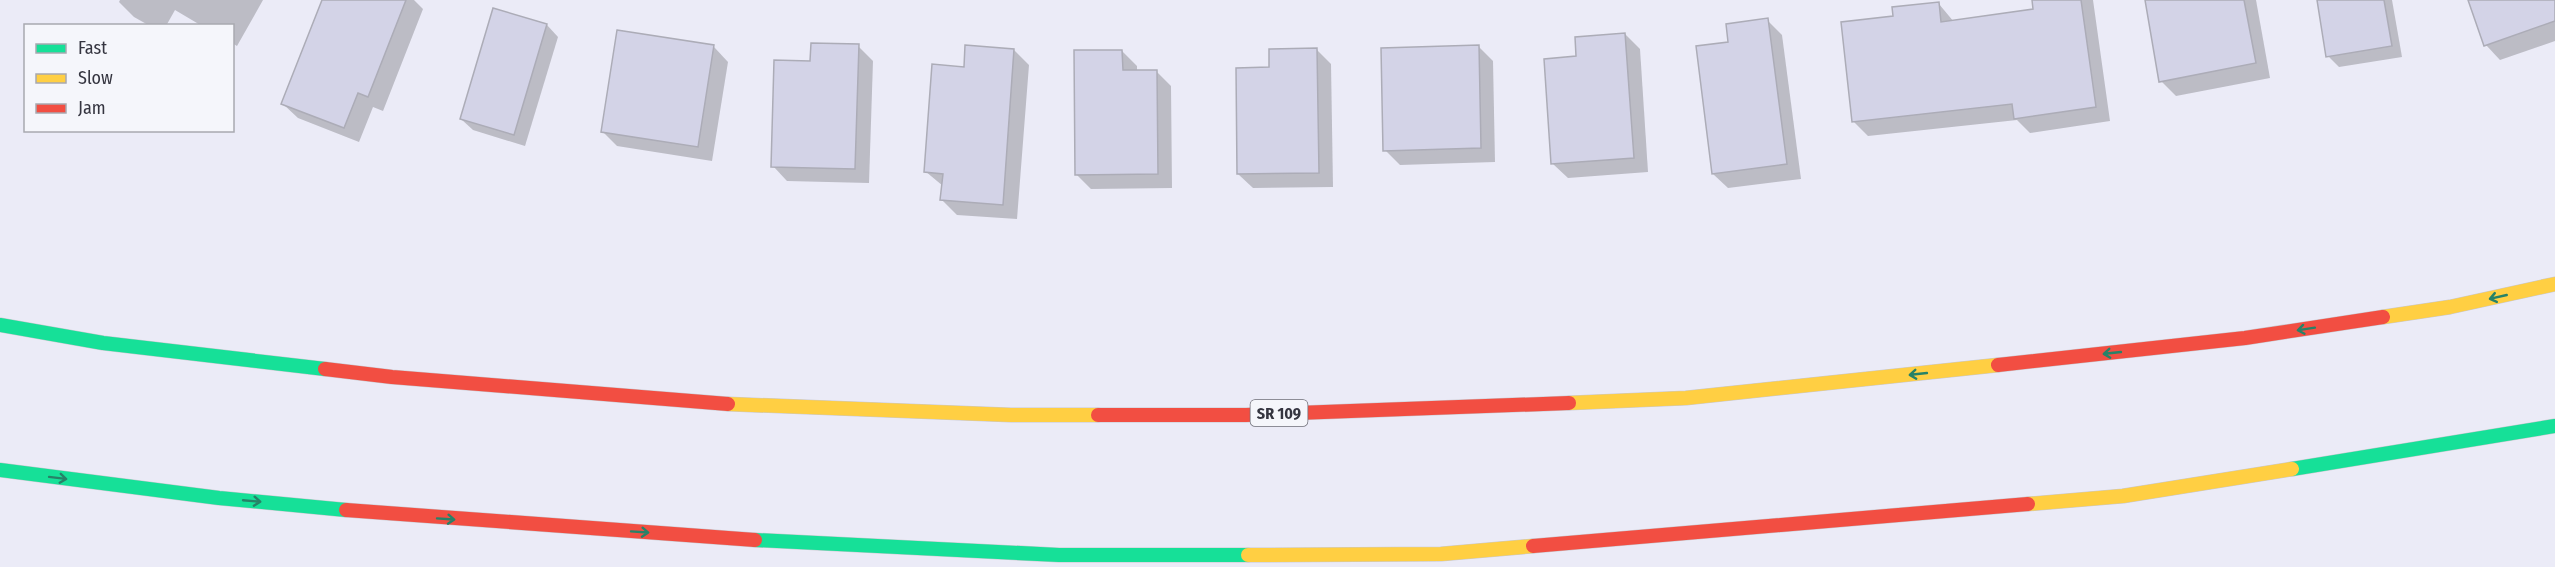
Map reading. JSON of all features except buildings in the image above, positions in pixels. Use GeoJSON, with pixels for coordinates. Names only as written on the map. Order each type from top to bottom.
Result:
{"type":"FeatureCollection","features":[{"type":"Feature","properties":{"kind":"highway","name":"SR 109"},"geometry":{"type":"LineString","coordinates":[[0,325],[103,343],[392,378],[711,403],[1011,415],[1246,415],[1686,398],[2245,338],[2450,307],[2555,284]]}},
{"type":"Feature","properties":{"kind":"highway"},"geometry":{"type":"LineString","coordinates":[[0,470],[219,498],[433,518],[750,540],[1059,555],[1441,554],[2123,496],[2555,426]]}},
{"type":"Feature","properties":{"kind":"traffic: fast"},"geometry":{"type":"LineString","coordinates":[[0,325],[103,343],[325,369]]}},
{"type":"Feature","properties":{"kind":"traffic: fast"},"geometry":{"type":"LineString","coordinates":[[2292,469],[2555,426]]}},
{"type":"Feature","properties":{"kind":"traffic: fast"},"geometry":{"type":"LineString","coordinates":[[0,470],[219,498],[346,510]]}},
{"type":"Feature","properties":{"kind":"traffic: fast"},"geometry":{"type":"LineString","coordinates":[[755,540],[1059,555],[1248,555]]}},
{"type":"Feature","properties":{"kind":"traffic: slow"},"geometry":{"type":"LineString","coordinates":[[2383,317],[2450,307],[2555,284]]}},
{"type":"Feature","properties":{"kind":"traffic: slow"},"geometry":{"type":"LineString","coordinates":[[1569,403],[1686,398],[1998,365]]}},
{"type":"Feature","properties":{"kind":"traffic: slow"},"geometry":{"type":"LineString","coordinates":[[728,404],[1011,415],[1098,415]]}},
{"type":"Feature","properties":{"kind":"traffic: slow"},"geometry":{"type":"LineString","coordinates":[[2028,504],[2123,496],[2292,469]]}},
{"type":"Feature","properties":{"kind":"traffic: slow"},"geometry":{"type":"LineString","coordinates":[[1248,555],[1441,554],[1533,546]]}},
{"type":"Feature","properties":{"kind":"traffic: jam"},"geometry":{"type":"LineString","coordinates":[[1998,365],[2245,338],[2383,317]]}},
{"type":"Feature","properties":{"kind":"traffic: jam"},"geometry":{"type":"LineString","coordinates":[[325,369],[392,377],[728,404]]}},
{"type":"Feature","properties":{"kind":"traffic: jam"},"geometry":{"type":"LineString","coordinates":[[1098,415],[1246,415],[1569,403]]}},
{"type":"Feature","properties":{"kind":"traffic: jam"},"geometry":{"type":"LineString","coordinates":[[1533,546],[2028,504]]}},
{"type":"Feature","properties":{"kind":"traffic: jam"},"geometry":{"type":"LineString","coordinates":[[346,510],[755,540]]}}]}
